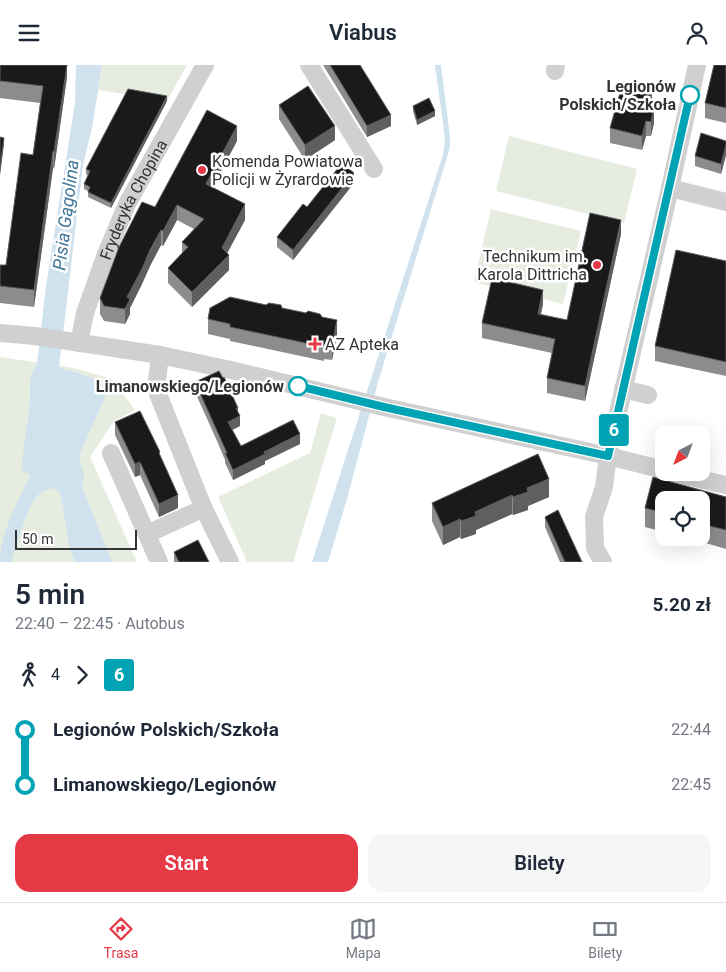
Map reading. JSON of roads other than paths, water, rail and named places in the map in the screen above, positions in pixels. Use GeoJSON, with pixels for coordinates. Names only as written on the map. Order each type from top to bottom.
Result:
{"type":"FeatureCollection","features":[{"type":"Feature","properties":{"kind":"street","name":"Fryderyka Chopina"},"geometry":{"type":"LineString","coordinates":[[75,342],[106,254],[127,204],[205,65]]}},
{"type":"Feature","properties":{"kind":"street"},"geometry":{"type":"LineString","coordinates":[[309,65],[374,169]]}},
{"type":"Feature","properties":{"kind":"street"},"geometry":{"type":"LineString","coordinates":[[603,562],[595,548],[594,517],[604,487],[608,456],[697,65]]}},
{"type":"Feature","properties":{"kind":"street"},"geometry":{"type":"LineString","coordinates":[[670,188],[726,202]]}},
{"type":"Feature","properties":{"kind":"street"},"geometry":{"type":"LineString","coordinates":[[0,333],[35,336],[160,355],[655,468]]}},
{"type":"Feature","properties":{"kind":"street"},"geometry":{"type":"LineString","coordinates":[[160,355],[157,380],[160,402],[203,507],[230,562]]}},
{"type":"Feature","properties":{"kind":"street"},"geometry":{"type":"LineString","coordinates":[[623,389],[648,395]]}},
{"type":"Feature","properties":{"kind":"street"},"geometry":{"type":"LineString","coordinates":[[111,453],[159,562]]}},
{"type":"Feature","properties":{"kind":"street"},"geometry":{"type":"LineString","coordinates":[[710,480],[726,485]]}},
{"type":"Feature","properties":{"kind":"street"},"geometry":{"type":"LineString","coordinates":[[146,534],[192,513]]}},
{"type":"Feature","properties":{"kind":"water","name":"Pisia Gągolina"},"geometry":{"type":"Polygon","coordinates":[[[76,65],[102,65],[92,128],[83,165],[59,368],[102,382],[107,389],[79,459],[84,474],[82,487],[112,562],[75,562],[70,550],[61,495],[53,488],[42,491],[30,507],[11,562],[0,562],[6,530],[30,477],[29,474],[22,471],[22,463],[30,402],[30,380],[37,364],[46,286],[75,103],[76,65]]]}},
{"type":"Feature","properties":{"kind":"water"},"geometry":{"type":"Polygon","coordinates":[[[435,65],[441,65],[450,146],[378,382],[328,562],[312,562],[443,155],[445,139],[435,65]]]}},
{"type":"Feature","properties":{"kind":"place","name":"Legionów Polskich/Szkoła"},"geometry":{"type":"Point","coordinates":[690,95]}},
{"type":"Feature","properties":{"kind":"place","name":"Komenda Powiatowa Policji w Żyrardowie"},"geometry":{"type":"Point","coordinates":[202,170]}},
{"type":"Feature","properties":{"kind":"place","name":"Technikum im. Karola Dittricha"},"geometry":{"type":"Point","coordinates":[597,265]}},
{"type":"Feature","properties":{"kind":"place","name":"AZ Apteka"},"geometry":{"type":"Point","coordinates":[315,344]}},
{"type":"Feature","properties":{"kind":"place","name":"Limanowskiego/Legionów"},"geometry":{"type":"Point","coordinates":[298,386]}}]}
